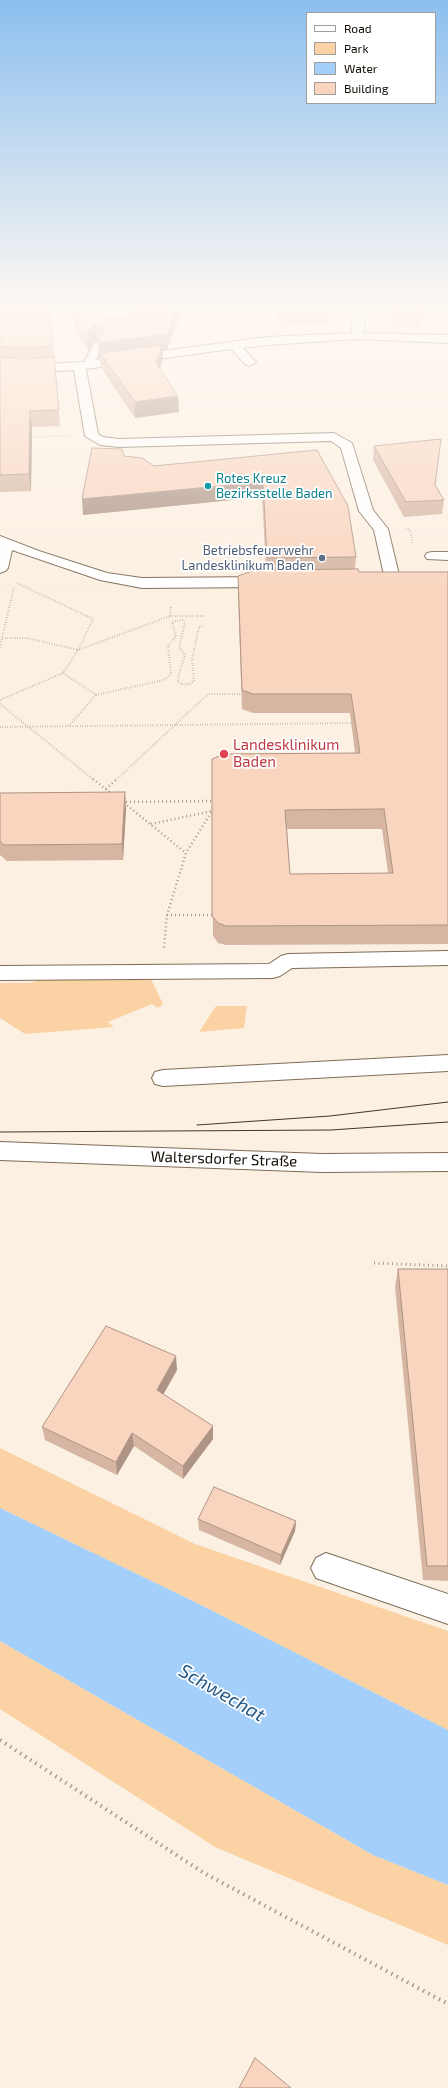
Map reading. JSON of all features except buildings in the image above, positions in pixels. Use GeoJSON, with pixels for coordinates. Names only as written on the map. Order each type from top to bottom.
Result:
{"type":"FeatureCollection","features":[{"type":"Feature","properties":{"kind":"street"},"geometry":{"type":"LineString","coordinates":[[88,404],[92,436],[100,441],[119,443],[334,437],[347,446],[366,511],[380,529],[392,579]]}},
{"type":"Feature","properties":{"kind":"street"},"geometry":{"type":"LineString","coordinates":[[201,429],[210,441]]}},
{"type":"Feature","properties":{"kind":"street"},"geometry":{"type":"LineString","coordinates":[[0,568],[4,541],[105,577],[142,583],[284,582]]}},
{"type":"Feature","properties":{"kind":"street"},"geometry":{"type":"LineString","coordinates":[[432,556],[448,556]]}},
{"type":"Feature","properties":{"kind":"street"},"geometry":{"type":"LineString","coordinates":[[353,580],[408,579]]}},
{"type":"Feature","properties":{"kind":"street"},"geometry":{"type":"LineString","coordinates":[[0,973],[273,971],[288,961],[448,958]]}},
{"type":"Feature","properties":{"kind":"street"},"geometry":{"type":"LineString","coordinates":[[163,1078],[448,1064]]}},
{"type":"Feature","properties":{"kind":"street","name":"Waltersdorfer Straße"},"geometry":{"type":"LineString","coordinates":[[0,1151],[322,1163],[448,1162]]}},
{"type":"Feature","properties":{"kind":"street"},"geometry":{"type":"LineString","coordinates":[[326,1568],[448,1609]]}},
{"type":"Feature","properties":{"kind":"path"},"geometry":{"type":"LineString","coordinates":[[29,432],[29,438],[92,436]]}},
{"type":"Feature","properties":{"kind":"path"},"geometry":{"type":"LineString","coordinates":[[410,529],[413,544]]}},
{"type":"Feature","properties":{"kind":"path"},"geometry":{"type":"LineString","coordinates":[[0,647],[15,582],[93,619],[78,650],[63,673],[0,700]]}},
{"type":"Feature","properties":{"kind":"path"},"geometry":{"type":"LineString","coordinates":[[170,616],[171,601]]}},
{"type":"Feature","properties":{"kind":"path"},"geometry":{"type":"LineString","coordinates":[[1,639],[27,638],[78,650],[170,616],[204,616]]}},
{"type":"Feature","properties":{"kind":"path"},"geometry":{"type":"LineString","coordinates":[[69,726],[96,695],[164,680],[171,674],[168,646],[176,636],[172,622],[183,620],[185,623],[179,647],[185,655],[177,681],[182,684],[190,684],[194,681],[192,659],[199,627],[204,626]]}},
{"type":"Feature","properties":{"kind":"path"},"geometry":{"type":"LineString","coordinates":[[63,673],[96,695]]}},
{"type":"Feature","properties":{"kind":"path"},"geometry":{"type":"LineString","coordinates":[[106,789],[208,694],[241,694]]}},
{"type":"Feature","properties":{"kind":"path"},"geometry":{"type":"LineString","coordinates":[[0,704],[186,853]]}},
{"type":"Feature","properties":{"kind":"path"},"geometry":{"type":"LineString","coordinates":[[0,727],[351,722]]}},
{"type":"Feature","properties":{"kind":"path"},"geometry":{"type":"LineString","coordinates":[[114,802],[212,801]]}},
{"type":"Feature","properties":{"kind":"path"},"geometry":{"type":"LineString","coordinates":[[150,824],[212,810],[186,853],[167,915],[162,972]]}},
{"type":"Feature","properties":{"kind":"path"},"geometry":{"type":"LineString","coordinates":[[167,915],[212,915]]}},
{"type":"Feature","properties":{"kind":"path"},"geometry":{"type":"LineString","coordinates":[[374,1262],[448,1266]]}},
{"type":"Feature","properties":{"kind":"path"},"geometry":{"type":"LineString","coordinates":[[0,1740],[204,1873],[448,2004]]}},
{"type":"Feature","properties":{"kind":"green space"},"geometry":{"type":"Polygon","coordinates":[[[151,979],[163,1004],[158,1008],[152,1004],[108,1022],[114,1027],[25,1034],[0,1018],[0,983],[31,983],[38,980],[151,979]]]}},
{"type":"Feature","properties":{"kind":"green space"},"geometry":{"type":"Polygon","coordinates":[[[216,1006],[247,1006],[244,1028],[199,1032],[216,1006]]]}},
{"type":"Feature","properties":{"kind":"green space"},"geometry":{"type":"Polygon","coordinates":[[[0,1448],[195,1544],[448,1631],[448,1730],[191,1600],[0,1508],[0,1448]]]}},
{"type":"Feature","properties":{"kind":"green space"},"geometry":{"type":"Polygon","coordinates":[[[0,1641],[373,1855],[448,1885],[448,1945],[215,1847],[0,1709],[0,1641]]]}},
{"type":"Feature","properties":{"kind":"water","name":"Schwechat"},"geometry":{"type":"Polygon","coordinates":[[[0,1508],[191,1600],[448,1730],[448,1885],[373,1855],[0,1641],[0,1508]]]}},
{"type":"Feature","properties":{"kind":"tram line"},"geometry":{"type":"LineString","coordinates":[[197,1125],[330,1116],[448,1102]]}},
{"type":"Feature","properties":{"kind":"tram line"},"geometry":{"type":"LineString","coordinates":[[0,1132],[331,1130],[448,1122]]}},
{"type":"Feature","properties":{"kind":"place","name":"Rotes Kreuz Bezirksstelle Baden"},"geometry":{"type":"Point","coordinates":[208,486]}},
{"type":"Feature","properties":{"kind":"place","name":"Betriebsfeuerwehr Landesklinikum Baden"},"geometry":{"type":"Point","coordinates":[322,558]}},
{"type":"Feature","properties":{"kind":"place","name":"Landesklinikum Baden"},"geometry":{"type":"Point","coordinates":[224,754]}}]}
